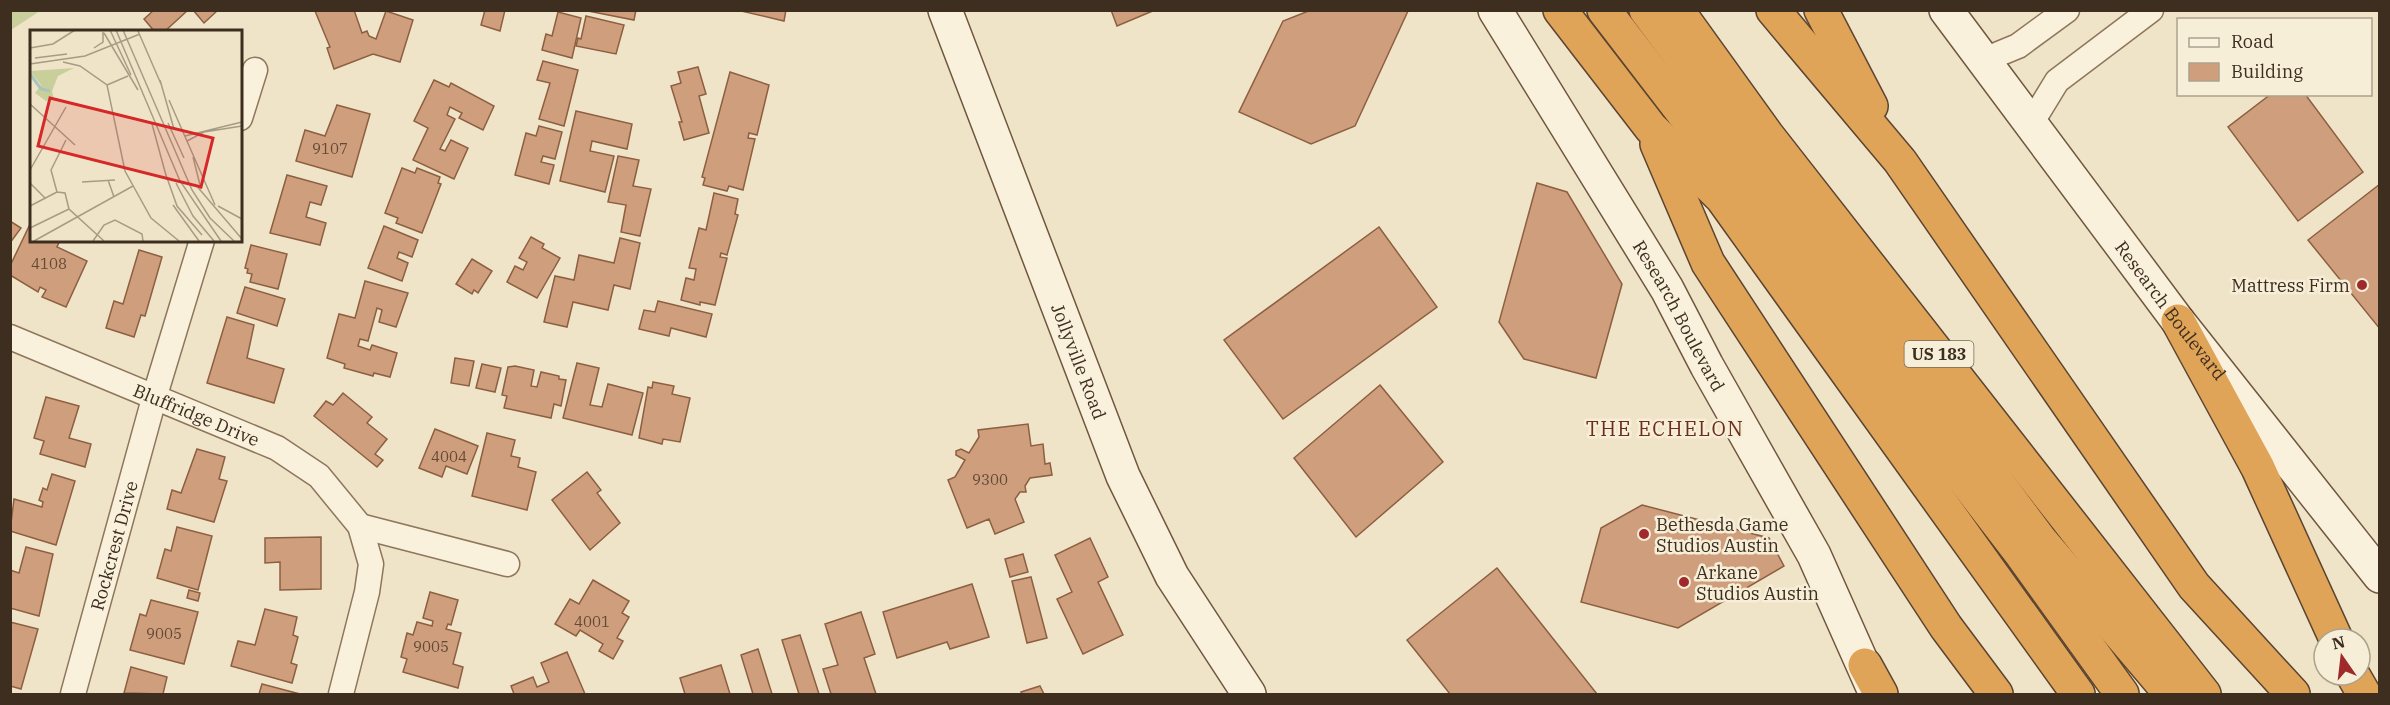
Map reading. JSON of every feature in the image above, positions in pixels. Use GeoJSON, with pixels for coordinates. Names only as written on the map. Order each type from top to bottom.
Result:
{"type":"FeatureCollection","features":[{"type":"Feature","properties":{"kind":"highway"},"geometry":{"type":"LineString","coordinates":[[1560,10],[1651,128],[1722,198],[2078,694]]}},
{"type":"Feature","properties":{"kind":"highway"},"geometry":{"type":"LineString","coordinates":[[1604,10],[2031,548],[2171,694]]}},
{"type":"Feature","properties":{"kind":"highway"},"geometry":{"type":"LineString","coordinates":[[1646,10],[2138,694]]}},
{"type":"Feature","properties":{"kind":"highway","name":"US 183"},"geometry":{"type":"LineString","coordinates":[[1677,10],[1767,135],[2204,694]]}},
{"type":"Feature","properties":{"kind":"highway"},"geometry":{"type":"LineString","coordinates":[[1773,10],[1900,161],[2194,586],[2266,668],[2293,694]]}},
{"type":"Feature","properties":{"kind":"highway"},"geometry":{"type":"LineString","coordinates":[[1821,10],[1900,161]]}},
{"type":"Feature","properties":{"kind":"highway"},"geometry":{"type":"LineString","coordinates":[[1651,128],[1708,262],[1946,627],[1996,694]]}},
{"type":"Feature","properties":{"kind":"highway"},"geometry":{"type":"LineString","coordinates":[[2178,321],[2258,468],[2331,627]]}},
{"type":"Feature","properties":{"kind":"highway"},"geometry":{"type":"LineString","coordinates":[[2031,548],[2122,694]]}},
{"type":"Feature","properties":{"kind":"highway"},"geometry":{"type":"LineString","coordinates":[[2031,548],[2191,694]]}},
{"type":"Feature","properties":{"kind":"highway"},"geometry":{"type":"LineString","coordinates":[[1870,680],[1881,694]]}},
{"type":"Feature","properties":{"kind":"main road","name":"Jollyville Road"},"geometry":{"type":"LineString","coordinates":[[945,10],[1123,476],[1172,576],[1249,694]]}},
{"type":"Feature","properties":{"kind":"main road","name":"Research Boulevard"},"geometry":{"type":"LineString","coordinates":[[1495,10],[1667,289],[1707,366],[1814,555],[1870,680]]}},
{"type":"Feature","properties":{"kind":"main road","name":"Research Boulevard"},"geometry":{"type":"LineString","coordinates":[[1946,10],[2032,122],[2178,321],[2379,576]]}},
{"type":"Feature","properties":{"kind":"street"},"geometry":{"type":"LineString","coordinates":[[1984,60],[2018,46],[2067,10]]}},
{"type":"Feature","properties":{"kind":"street"},"geometry":{"type":"LineString","coordinates":[[2032,122],[2057,81],[2151,10]]}},
{"type":"Feature","properties":{"kind":"street"},"geometry":{"type":"LineString","coordinates":[[242,112],[255,70]]}},
{"type":"Feature","properties":{"kind":"street","name":"Rockcrest Drive"},"geometry":{"type":"LineString","coordinates":[[73,694],[155,395],[201,242]]}},
{"type":"Feature","properties":{"kind":"street","name":"Bluffridge Drive"},"geometry":{"type":"LineString","coordinates":[[10,337],[277,447],[319,476],[360,525]]}},
{"type":"Feature","properties":{"kind":"street"},"geometry":{"type":"LineString","coordinates":[[341,694],[367,592],[370,564],[360,525],[507,564]]}},
{"type":"Feature","properties":{"kind":"green space"},"geometry":{"type":"Polygon","coordinates":[[[11,10],[40,10],[40,11],[11,30],[11,10]]]}},
{"type":"Feature","properties":{"kind":"building"},"geometry":{"type":"Polygon","coordinates":[[[154,10],[188,10],[166,30],[153,30],[144,19],[154,10]]]}},
{"type":"Feature","properties":{"kind":"building"},"geometry":{"type":"Polygon","coordinates":[[[193,10],[218,10],[204,23],[193,10]]]}},
{"type":"Feature","properties":{"kind":"building"},"geometry":{"type":"Polygon","coordinates":[[[354,10],[362,33],[367,31],[369,36],[376,39],[386,11],[413,20],[400,62],[373,54],[334,69],[327,48],[330,47],[315,11],[354,10]]]}},
{"type":"Feature","properties":{"kind":"building"},"geometry":{"type":"Polygon","coordinates":[[[485,10],[505,10],[500,31],[481,25],[485,10]]]}},
{"type":"Feature","properties":{"kind":"building"},"geometry":{"type":"Polygon","coordinates":[[[583,10],[636,10],[634,20],[583,10]]]}},
{"type":"Feature","properties":{"kind":"building"},"geometry":{"type":"Polygon","coordinates":[[[737,10],[786,10],[784,21],[737,10]]]}},
{"type":"Feature","properties":{"kind":"building"},"geometry":{"type":"Polygon","coordinates":[[[1111,10],[1155,10],[1117,26],[1111,10]]]}},
{"type":"Feature","properties":{"kind":"building"},"geometry":{"type":"Polygon","coordinates":[[[1311,10],[1408,11],[1355,126],[1311,144],[1239,112],[1283,21],[1311,10]]]}},
{"type":"Feature","properties":{"kind":"building"},"geometry":{"type":"Polygon","coordinates":[[[558,12],[581,18],[572,58],[542,50],[546,34],[552,36],[558,12]]]}},
{"type":"Feature","properties":{"kind":"building"},"geometry":{"type":"Polygon","coordinates":[[[586,16],[624,25],[616,54],[576,46],[578,38],[581,39],[586,16]]]}},
{"type":"Feature","properties":{"kind":"building"},"geometry":{"type":"Polygon","coordinates":[[[543,61],[578,70],[564,126],[539,119],[550,83],[537,80],[543,61]]]}},
{"type":"Feature","properties":{"kind":"building"},"geometry":{"type":"Polygon","coordinates":[[[698,67],[706,94],[699,96],[709,133],[684,140],[679,122],[682,122],[671,86],[681,83],[678,72],[698,67]]]}},
{"type":"Feature","properties":{"kind":"building"},"geometry":{"type":"Polygon","coordinates":[[[730,72],[769,85],[757,135],[749,133],[748,138],[755,139],[743,190],[729,186],[727,191],[703,185],[705,178],[702,177],[730,72]]]}},
{"type":"Feature","properties":{"kind":"building"},"geometry":{"type":"Polygon","coordinates":[[[434,80],[449,87],[451,83],[494,106],[483,130],[459,118],[462,113],[450,107],[447,115],[455,119],[440,149],[445,151],[451,140],[468,148],[454,179],[413,160],[428,128],[414,121],[434,80]]]}},
{"type":"Feature","properties":{"kind":"building"},"geometry":{"type":"Polygon","coordinates":[[[2268,96],[2306,96],[2363,172],[2298,221],[2228,127],[2268,96]]]}},
{"type":"Feature","properties":{"kind":"building"},"geometry":{"type":"Polygon","coordinates":[[[337,105],[370,114],[352,177],[296,161],[305,130],[325,136],[337,105]]]}},
{"type":"Feature","properties":{"kind":"building"},"geometry":{"type":"Polygon","coordinates":[[[576,111],[632,124],[627,149],[592,141],[590,151],[614,156],[605,192],[560,181],[576,111]]]}},
{"type":"Feature","properties":{"kind":"building"},"geometry":{"type":"Polygon","coordinates":[[[539,126],[562,132],[555,159],[543,156],[541,162],[554,165],[549,184],[515,175],[526,133],[536,136],[539,126]]]}},
{"type":"Feature","properties":{"kind":"building"},"geometry":{"type":"Polygon","coordinates":[[[618,156],[639,160],[633,186],[651,189],[640,236],[621,232],[626,205],[608,202],[618,156]]]}},
{"type":"Feature","properties":{"kind":"building"},"geometry":{"type":"Polygon","coordinates":[[[402,168],[415,173],[417,168],[440,177],[438,183],[441,184],[422,233],[396,223],[398,218],[385,213],[402,168]]]}},
{"type":"Feature","properties":{"kind":"building"},"geometry":{"type":"Polygon","coordinates":[[[287,175],[327,186],[321,205],[310,202],[306,217],[326,223],[320,245],[270,233],[287,175]]]}},
{"type":"Feature","properties":{"kind":"building"},"geometry":{"type":"Polygon","coordinates":[[[1537,183],[1567,192],[1622,284],[1596,378],[1524,359],[1499,322],[1537,183]]]}},
{"type":"Feature","properties":{"kind":"building","name":"Mattress Firm"},"geometry":{"type":"Polygon","coordinates":[[[2380,184],[2380,329],[2308,240],[2380,184]]]}},
{"type":"Feature","properties":{"kind":"building"},"geometry":{"type":"Polygon","coordinates":[[[714,193],[738,199],[735,214],[738,215],[727,255],[721,253],[720,257],[727,258],[715,305],[700,302],[700,305],[681,300],[686,278],[694,280],[696,269],[689,268],[699,228],[706,230],[714,193]]]}},
{"type":"Feature","properties":{"kind":"building"},"geometry":{"type":"Polygon","coordinates":[[[10,221],[21,228],[10,243],[10,221]]]}},
{"type":"Feature","properties":{"kind":"building"},"geometry":{"type":"Polygon","coordinates":[[[30,224],[30,242],[59,242],[57,247],[87,261],[66,307],[42,297],[46,290],[40,287],[38,292],[10,275],[10,266],[30,224]]]}},
{"type":"Feature","properties":{"kind":"building"},"geometry":{"type":"Polygon","coordinates":[[[384,226],[418,240],[412,257],[399,252],[397,258],[408,263],[402,281],[368,268],[384,226]]]}},
{"type":"Feature","properties":{"kind":"building"},"geometry":{"type":"Polygon","coordinates":[[[1379,227],[1437,307],[1283,419],[1224,340],[1379,227]]]}},
{"type":"Feature","properties":{"kind":"building"},"geometry":{"type":"Polygon","coordinates":[[[531,237],[544,244],[542,248],[560,258],[537,298],[507,282],[515,266],[523,270],[527,262],[519,258],[531,237]]]}},
{"type":"Feature","properties":{"kind":"building"},"geometry":{"type":"Polygon","coordinates":[[[620,238],[640,243],[630,289],[614,285],[608,310],[573,302],[567,327],[544,322],[555,276],[574,280],[579,255],[614,263],[620,238]]]}},
{"type":"Feature","properties":{"kind":"building"},"geometry":{"type":"Polygon","coordinates":[[[251,245],[287,254],[278,289],[250,282],[252,274],[247,273],[248,269],[245,268],[251,245]]]}},
{"type":"Feature","properties":{"kind":"building"},"geometry":{"type":"Polygon","coordinates":[[[139,250],[162,257],[145,316],[141,315],[134,337],[106,328],[114,301],[123,304],[139,250]]]}},
{"type":"Feature","properties":{"kind":"building"},"geometry":{"type":"Polygon","coordinates":[[[472,259],[492,271],[478,293],[474,290],[472,294],[456,284],[472,259]]]}},
{"type":"Feature","properties":{"kind":"building"},"geometry":{"type":"Polygon","coordinates":[[[365,281],[408,293],[396,327],[379,322],[382,310],[377,308],[368,341],[360,339],[358,346],[370,350],[372,345],[397,353],[390,377],[374,373],[373,376],[344,368],[345,364],[327,358],[339,314],[355,318],[365,281]]]}},
{"type":"Feature","properties":{"kind":"building"},"geometry":{"type":"Polygon","coordinates":[[[245,287],[285,299],[277,326],[237,313],[245,287]]]}},
{"type":"Feature","properties":{"kind":"building"},"geometry":{"type":"Polygon","coordinates":[[[658,301],[712,314],[706,337],[671,328],[669,336],[639,329],[644,310],[655,312],[658,301]]]}},
{"type":"Feature","properties":{"kind":"building"},"geometry":{"type":"Polygon","coordinates":[[[227,317],[254,325],[247,358],[284,369],[274,403],[207,383],[227,317]]]}},
{"type":"Feature","properties":{"kind":"building"},"geometry":{"type":"Polygon","coordinates":[[[455,358],[474,361],[469,386],[451,383],[455,358]]]}},
{"type":"Feature","properties":{"kind":"building"},"geometry":{"type":"Polygon","coordinates":[[[577,363],[599,368],[590,405],[602,407],[608,384],[643,393],[632,435],[563,418],[577,363]]]}},
{"type":"Feature","properties":{"kind":"building"},"geometry":{"type":"Polygon","coordinates":[[[482,364],[501,368],[495,392],[476,388],[482,364]]]}},
{"type":"Feature","properties":{"kind":"building"},"geometry":{"type":"Polygon","coordinates":[[[508,367],[534,370],[531,386],[537,387],[541,372],[566,380],[561,406],[554,404],[551,418],[504,408],[507,396],[502,395],[508,367]]]}},
{"type":"Feature","properties":{"kind":"building"},"geometry":{"type":"Polygon","coordinates":[[[653,382],[674,386],[672,394],[690,398],[680,442],[663,439],[662,444],[639,438],[648,387],[652,388],[653,382]]]}},
{"type":"Feature","properties":{"kind":"building"},"geometry":{"type":"Polygon","coordinates":[[[1380,385],[1443,462],[1356,537],[1294,458],[1380,385]]]}},
{"type":"Feature","properties":{"kind":"building"},"geometry":{"type":"Polygon","coordinates":[[[343,393],[372,417],[367,423],[387,439],[375,454],[383,460],[377,467],[314,416],[326,401],[333,405],[343,393]]]}},
{"type":"Feature","properties":{"kind":"building"},"geometry":{"type":"Polygon","coordinates":[[[46,397],[79,406],[69,438],[91,444],[85,467],[40,454],[44,441],[34,438],[46,397]]]}},
{"type":"Feature","properties":{"kind":"building"},"geometry":{"type":"Polygon","coordinates":[[[1028,424],[1031,446],[1043,444],[1045,464],[1050,463],[1052,475],[1030,478],[1025,486],[1026,492],[1020,492],[1015,499],[1024,522],[995,534],[989,519],[967,528],[948,480],[955,477],[965,460],[956,455],[956,451],[961,449],[969,453],[979,437],[978,430],[1028,424]]]}},
{"type":"Feature","properties":{"kind":"building"},"geometry":{"type":"Polygon","coordinates":[[[435,429],[478,446],[467,474],[446,466],[442,477],[419,468],[435,429]]]}},
{"type":"Feature","properties":{"kind":"building"},"geometry":{"type":"Polygon","coordinates":[[[487,433],[515,440],[511,456],[520,458],[518,467],[536,472],[527,510],[472,496],[487,433]]]}},
{"type":"Feature","properties":{"kind":"building"},"geometry":{"type":"Polygon","coordinates":[[[197,449],[225,457],[219,479],[227,481],[214,522],[167,509],[172,490],[181,493],[197,449]]]}},
{"type":"Feature","properties":{"kind":"building"},"geometry":{"type":"Polygon","coordinates":[[[587,472],[601,490],[597,493],[620,523],[590,550],[552,500],[587,472]]]}},
{"type":"Feature","properties":{"kind":"building"},"geometry":{"type":"Polygon","coordinates":[[[52,474],[75,481],[56,545],[10,531],[14,499],[42,507],[43,502],[39,500],[43,488],[47,490],[52,474]]]}},
{"type":"Feature","properties":{"kind":"building"},"geometry":{"type":"Polygon","coordinates":[[[1642,505],[1769,538],[1784,566],[1678,628],[1581,602],[1601,528],[1642,505]]]}},
{"type":"Feature","properties":{"kind":"building"},"geometry":{"type":"Polygon","coordinates":[[[177,527],[212,536],[198,590],[157,578],[165,549],[171,551],[177,527]]]}},
{"type":"Feature","properties":{"kind":"building"},"geometry":{"type":"Polygon","coordinates":[[[321,537],[321,589],[280,590],[280,562],[265,563],[265,538],[321,537]]]}},
{"type":"Feature","properties":{"kind":"building"},"geometry":{"type":"Polygon","coordinates":[[[1090,538],[1108,577],[1098,582],[1123,635],[1083,654],[1057,599],[1072,592],[1055,555],[1090,538]]]}},
{"type":"Feature","properties":{"kind":"building"},"geometry":{"type":"Polygon","coordinates":[[[26,547],[53,554],[39,616],[10,608],[10,570],[19,573],[26,547]]]}},
{"type":"Feature","properties":{"kind":"building"},"geometry":{"type":"Polygon","coordinates":[[[1023,554],[1028,572],[1010,577],[1005,559],[1023,554]]]}},
{"type":"Feature","properties":{"kind":"building"},"geometry":{"type":"Polygon","coordinates":[[[1497,568],[1597,694],[1450,694],[1407,640],[1497,568]]]}},
{"type":"Feature","properties":{"kind":"building"},"geometry":{"type":"Polygon","coordinates":[[[1031,577],[1047,638],[1027,643],[1012,581],[1031,577]]]}},
{"type":"Feature","properties":{"kind":"building"},"geometry":{"type":"Polygon","coordinates":[[[593,580],[629,601],[622,613],[629,617],[617,638],[623,641],[613,659],[599,651],[603,644],[580,630],[576,636],[555,624],[570,599],[579,604],[593,580]]]}},
{"type":"Feature","properties":{"kind":"building"},"geometry":{"type":"Polygon","coordinates":[[[972,584],[989,637],[950,649],[947,642],[897,658],[883,612],[972,584]]]}},
{"type":"Feature","properties":{"kind":"building"},"geometry":{"type":"Polygon","coordinates":[[[189,590],[200,593],[198,601],[187,598],[189,590]]]}},
{"type":"Feature","properties":{"kind":"building"},"geometry":{"type":"Polygon","coordinates":[[[430,592],[458,600],[451,625],[448,624],[446,629],[461,633],[453,664],[463,667],[458,688],[403,672],[407,659],[401,657],[407,633],[413,635],[417,622],[432,626],[433,621],[423,618],[430,592]]]}},
{"type":"Feature","properties":{"kind":"building"},"geometry":{"type":"Polygon","coordinates":[[[151,600],[198,612],[184,664],[130,650],[140,614],[146,616],[151,600]]]}},
{"type":"Feature","properties":{"kind":"building"},"geometry":{"type":"Polygon","coordinates":[[[265,609],[297,617],[293,635],[298,637],[291,663],[297,665],[292,683],[231,666],[238,641],[255,645],[265,609]]]}},
{"type":"Feature","properties":{"kind":"building"},"geometry":{"type":"Polygon","coordinates":[[[861,612],[875,654],[864,658],[876,694],[831,694],[823,669],[838,665],[825,624],[861,612]]]}},
{"type":"Feature","properties":{"kind":"building"},"geometry":{"type":"Polygon","coordinates":[[[10,622],[38,629],[21,689],[10,686],[10,622]]]}},
{"type":"Feature","properties":{"kind":"building"},"geometry":{"type":"Polygon","coordinates":[[[800,635],[819,694],[799,694],[782,640],[800,635]]]}},
{"type":"Feature","properties":{"kind":"building"},"geometry":{"type":"Polygon","coordinates":[[[758,649],[772,694],[753,694],[741,655],[758,649]]]}},
{"type":"Feature","properties":{"kind":"building"},"geometry":{"type":"Polygon","coordinates":[[[567,652],[585,694],[514,694],[511,686],[533,677],[537,687],[549,682],[541,663],[567,652]]]}},
{"type":"Feature","properties":{"kind":"building"},"geometry":{"type":"Polygon","coordinates":[[[721,665],[730,694],[685,694],[680,678],[721,665]]]}},
{"type":"Feature","properties":{"kind":"building"},"geometry":{"type":"Polygon","coordinates":[[[131,667],[167,677],[163,694],[124,693],[131,667]]]}},
{"type":"Feature","properties":{"kind":"building"},"geometry":{"type":"Polygon","coordinates":[[[262,684],[300,694],[259,694],[262,684]]]}},
{"type":"Feature","properties":{"kind":"building"},"geometry":{"type":"Polygon","coordinates":[[[1040,686],[1044,694],[1022,694],[1021,692],[1040,686]]]}},
{"type":"Feature","properties":{"kind":"place","name":"Mattress Firm"},"geometry":{"type":"Point","coordinates":[2362,285]}},
{"type":"Feature","properties":{"kind":"place","name":"Bethesda Game Studios Austin"},"geometry":{"type":"Point","coordinates":[1644,534]}},
{"type":"Feature","properties":{"kind":"place","name":"Arkane Studios Austin"},"geometry":{"type":"Point","coordinates":[1684,582]}},
{"type":"Feature","properties":{"kind":"district","name":"THE ECHELON"},"geometry":{"type":"Point","coordinates":[1665,428]}}]}
